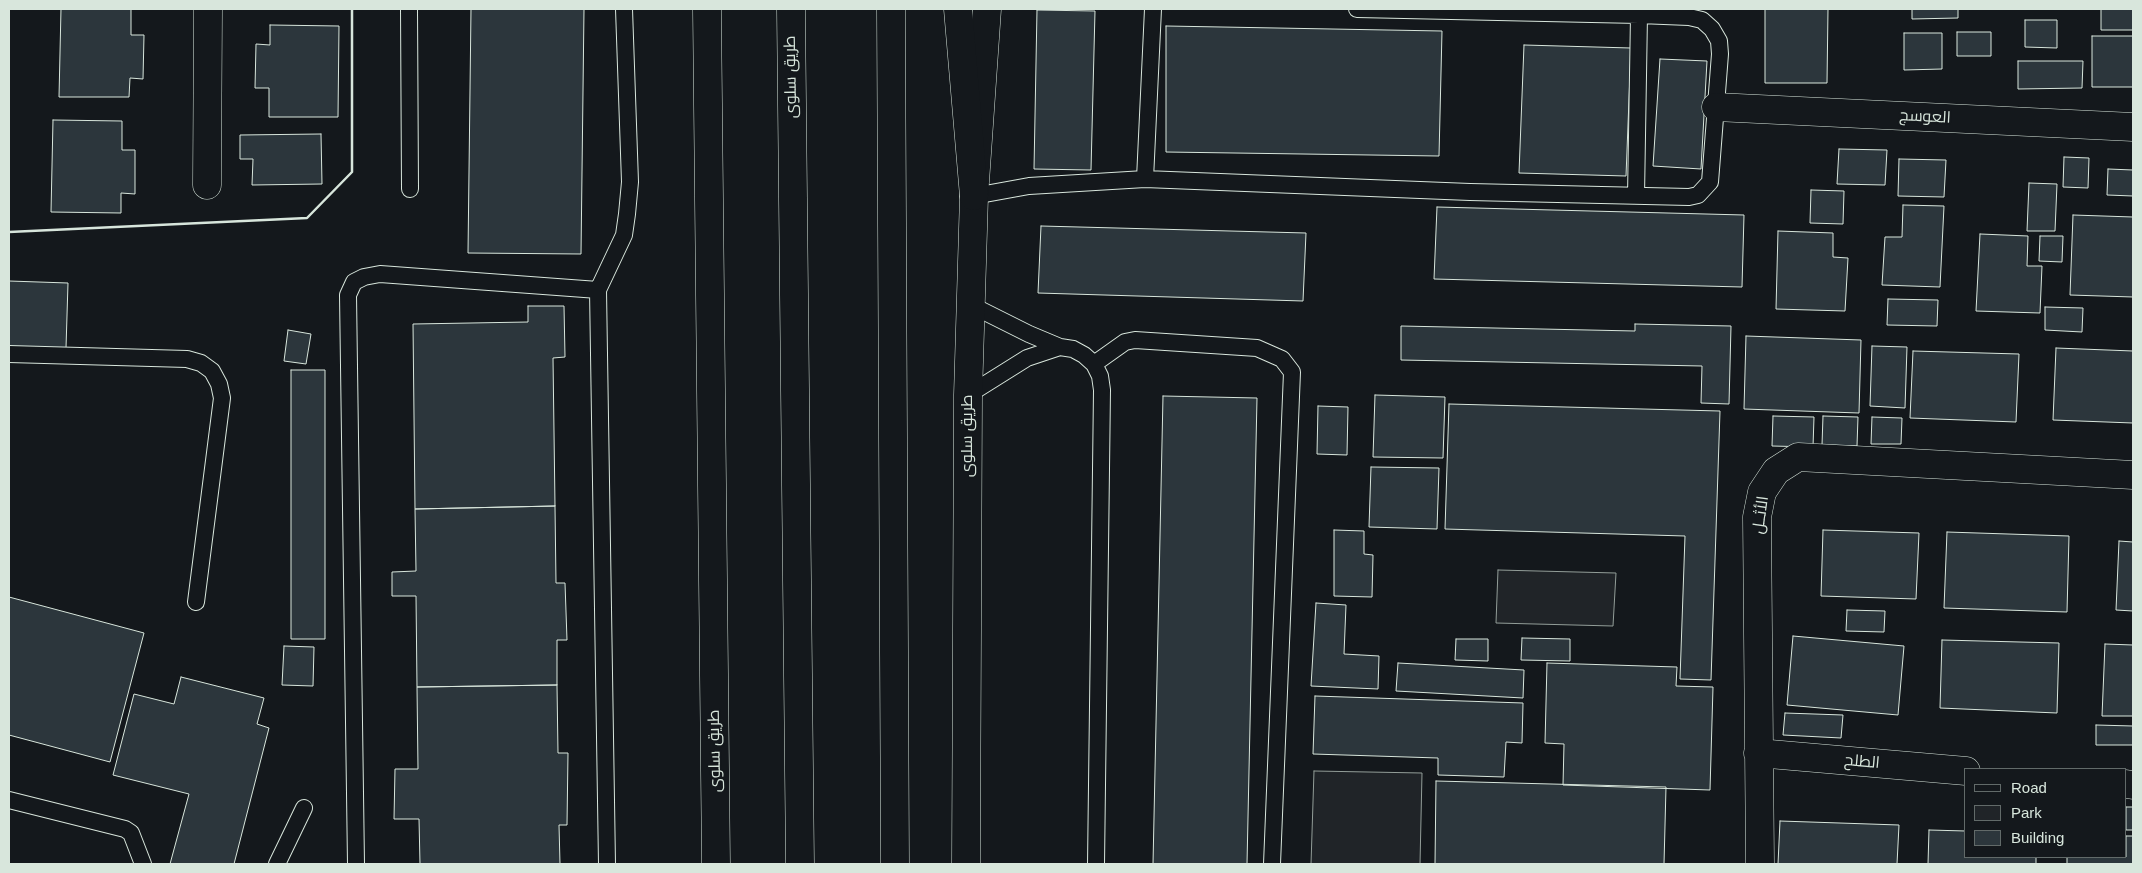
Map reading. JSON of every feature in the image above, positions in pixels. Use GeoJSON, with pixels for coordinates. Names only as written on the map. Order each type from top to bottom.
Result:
{"type":"FeatureCollection","features":[{"type":"Feature","properties":{"kind":"main road"},"geometry":{"type":"LineString","coordinates":[[206,185],[208,9]]}},
{"type":"Feature","properties":{"kind":"main road","name":"طريق سلوى"},"geometry":{"type":"LineString","coordinates":[[708,9],[716,864]]}},
{"type":"Feature","properties":{"kind":"main road","name":"طريق سلوى"},"geometry":{"type":"LineString","coordinates":[[790,9],[800,864]]}},
{"type":"Feature","properties":{"kind":"main road"},"geometry":{"type":"LineString","coordinates":[[891,9],[895,864]]}},
{"type":"Feature","properties":{"kind":"main road"},"geometry":{"type":"LineString","coordinates":[[958,9],[974,196]]}},
{"type":"Feature","properties":{"kind":"main road","name":"طريق سلوى"},"geometry":{"type":"LineString","coordinates":[[966,864],[968,395],[974,196],[986,9]]}},
{"type":"Feature","properties":{"kind":"main road","name":"العوسج"},"geometry":{"type":"LineString","coordinates":[[1716,108],[2133,126]]}},
{"type":"Feature","properties":{"kind":"main road","name":"الأثــل"},"geometry":{"type":"LineString","coordinates":[[1760,864],[1757,517],[1762,492],[1776,471],[1798,457],[2133,475]]}},
{"type":"Feature","properties":{"kind":"main road","name":"الطلح"},"geometry":{"type":"LineString","coordinates":[[1758,753],[1964,770]]}},
{"type":"Feature","properties":{"kind":"lane"},"geometry":{"type":"LineString","coordinates":[[410,9],[410,189]]}},
{"type":"Feature","properties":{"kind":"lane"},"geometry":{"type":"LineString","coordinates":[[608,864],[598,290],[624,235],[630,182],[624,9]]}},
{"type":"Feature","properties":{"kind":"lane"},"geometry":{"type":"LineString","coordinates":[[1145,179],[1153,9]]}},
{"type":"Feature","properties":{"kind":"lane"},"geometry":{"type":"LineString","coordinates":[[974,196],[1029,186],[1145,179],[1470,192],[1690,197],[1698,195],[1705,189],[1712,173],[1720,54],[1719,41],[1712,28],[1702,20],[1689,17],[1639,15],[1357,9]]}},
{"type":"Feature","properties":{"kind":"lane"},"geometry":{"type":"LineString","coordinates":[[1636,196],[1639,15]]}},
{"type":"Feature","properties":{"kind":"lane"},"geometry":{"type":"LineString","coordinates":[[356,864],[348,295],[354,282],[364,277],[380,274],[598,290]]}},
{"type":"Feature","properties":{"kind":"lane"},"geometry":{"type":"LineString","coordinates":[[971,305],[1060,347],[1072,348],[1094,364],[1100,376],[1102,390],[1096,864]]}},
{"type":"Feature","properties":{"kind":"lane"},"geometry":{"type":"LineString","coordinates":[[1094,364],[1125,342],[1135,340],[1257,348],[1282,358],[1292,372],[1272,864]]}},
{"type":"Feature","properties":{"kind":"lane"},"geometry":{"type":"LineString","coordinates":[[968,395],[997,375],[1028,358],[1060,347]]}},
{"type":"Feature","properties":{"kind":"lane"},"geometry":{"type":"LineString","coordinates":[[9,354],[187,358],[201,363],[212,371],[219,384],[222,398],[196,602]]}},
{"type":"Feature","properties":{"kind":"lane"},"geometry":{"type":"LineString","coordinates":[[9,800],[126,829],[143,864]]}},
{"type":"Feature","properties":{"kind":"lane"},"geometry":{"type":"LineString","coordinates":[[277,864],[304,808]]}},
{"type":"Feature","properties":{"kind":"green space"},"geometry":{"type":"Polygon","coordinates":[[[1498,570],[1616,573],[1613,626],[1496,623],[1498,570]]]}},
{"type":"Feature","properties":{"kind":"green space"},"geometry":{"type":"Polygon","coordinates":[[[1314,771],[1422,773],[1420,864],[1311,864],[1314,771]]]}},
{"type":"Feature","properties":{"kind":"building"},"geometry":{"type":"Polygon","coordinates":[[[61,9],[131,9],[131,35],[144,35],[143,79],[130,78],[129,97],[59,97],[61,9]]]}},
{"type":"Feature","properties":{"kind":"building"},"geometry":{"type":"Polygon","coordinates":[[[471,9],[584,9],[581,254],[468,253],[471,9]]]}},
{"type":"Feature","properties":{"kind":"building"},"geometry":{"type":"Polygon","coordinates":[[[1765,9],[1828,9],[1827,83],[1765,83],[1765,9]]]}},
{"type":"Feature","properties":{"kind":"building"},"geometry":{"type":"Polygon","coordinates":[[[1912,9],[1958,9],[1958,18],[1912,19],[1912,9]]]}},
{"type":"Feature","properties":{"kind":"building"},"geometry":{"type":"Polygon","coordinates":[[[2101,9],[2133,9],[2133,30],[2101,30],[2101,9]]]}},
{"type":"Feature","properties":{"kind":"building"},"geometry":{"type":"Polygon","coordinates":[[[1037,10],[1095,11],[1091,170],[1034,169],[1037,10]]]}},
{"type":"Feature","properties":{"kind":"building"},"geometry":{"type":"Polygon","coordinates":[[[2025,20],[2057,20],[2057,48],[2025,47],[2025,20]]]}},
{"type":"Feature","properties":{"kind":"building"},"geometry":{"type":"Polygon","coordinates":[[[270,25],[339,26],[338,117],[269,117],[269,88],[255,88],[256,44],[270,45],[270,25]]]}},
{"type":"Feature","properties":{"kind":"building"},"geometry":{"type":"Polygon","coordinates":[[[1166,26],[1442,31],[1439,156],[1166,152],[1166,26]]]}},
{"type":"Feature","properties":{"kind":"building"},"geometry":{"type":"Polygon","coordinates":[[[1957,32],[1991,32],[1991,56],[1957,56],[1957,32]]]}},
{"type":"Feature","properties":{"kind":"building"},"geometry":{"type":"Polygon","coordinates":[[[1904,33],[1942,33],[1942,69],[1904,70],[1904,33]]]}},
{"type":"Feature","properties":{"kind":"building"},"geometry":{"type":"Polygon","coordinates":[[[2092,36],[2133,36],[2133,87],[2092,87],[2092,36]]]}},
{"type":"Feature","properties":{"kind":"building"},"geometry":{"type":"Polygon","coordinates":[[[1524,45],[1631,48],[1626,176],[1519,173],[1524,45]]]}},
{"type":"Feature","properties":{"kind":"building"},"geometry":{"type":"Polygon","coordinates":[[[1660,59],[1707,61],[1701,169],[1653,166],[1660,59]]]}},
{"type":"Feature","properties":{"kind":"building"},"geometry":{"type":"Polygon","coordinates":[[[2018,61],[2083,61],[2082,88],[2018,89],[2018,61]]]}},
{"type":"Feature","properties":{"kind":"building"},"geometry":{"type":"Polygon","coordinates":[[[53,120],[122,121],[122,150],[135,150],[135,194],[121,193],[121,213],[51,212],[53,120]]]}},
{"type":"Feature","properties":{"kind":"building"},"geometry":{"type":"Polygon","coordinates":[[[321,134],[322,184],[252,185],[253,159],[240,159],[240,135],[321,134]]]}},
{"type":"Feature","properties":{"kind":"building"},"geometry":{"type":"Polygon","coordinates":[[[1839,149],[1887,150],[1885,185],[1837,184],[1839,149]]]}},
{"type":"Feature","properties":{"kind":"building"},"geometry":{"type":"Polygon","coordinates":[[[2064,157],[2089,158],[2088,188],[2063,187],[2064,157]]]}},
{"type":"Feature","properties":{"kind":"building"},"geometry":{"type":"Polygon","coordinates":[[[1899,159],[1946,160],[1944,197],[1898,196],[1899,159]]]}},
{"type":"Feature","properties":{"kind":"building"},"geometry":{"type":"Polygon","coordinates":[[[2108,169],[2133,170],[2133,196],[2107,195],[2108,169]]]}},
{"type":"Feature","properties":{"kind":"building"},"geometry":{"type":"Polygon","coordinates":[[[2029,183],[2057,184],[2055,231],[2027,231],[2029,183]]]}},
{"type":"Feature","properties":{"kind":"building"},"geometry":{"type":"Polygon","coordinates":[[[1811,190],[1844,191],[1843,224],[1810,223],[1811,190]]]}},
{"type":"Feature","properties":{"kind":"building"},"geometry":{"type":"Polygon","coordinates":[[[1903,205],[1944,206],[1940,287],[1882,285],[1885,237],[1902,237],[1903,205]]]}},
{"type":"Feature","properties":{"kind":"building"},"geometry":{"type":"Polygon","coordinates":[[[1437,207],[1744,215],[1742,287],[1434,279],[1437,207]]]}},
{"type":"Feature","properties":{"kind":"building"},"geometry":{"type":"Polygon","coordinates":[[[2073,215],[2133,217],[2133,297],[2070,295],[2073,215]]]}},
{"type":"Feature","properties":{"kind":"building"},"geometry":{"type":"Polygon","coordinates":[[[1041,226],[1306,233],[1303,301],[1038,293],[1041,226]]]}},
{"type":"Feature","properties":{"kind":"building"},"geometry":{"type":"Polygon","coordinates":[[[1778,231],[1833,233],[1833,257],[1848,258],[1845,311],[1776,309],[1778,231]]]}},
{"type":"Feature","properties":{"kind":"building"},"geometry":{"type":"Polygon","coordinates":[[[1980,234],[2028,236],[2027,266],[2042,266],[2040,313],[1976,311],[1980,234]]]}},
{"type":"Feature","properties":{"kind":"building"},"geometry":{"type":"Polygon","coordinates":[[[2040,236],[2063,236],[2062,262],[2039,261],[2040,236]]]}},
{"type":"Feature","properties":{"kind":"building"},"geometry":{"type":"Polygon","coordinates":[[[9,281],[68,283],[66,348],[9,347],[9,281]]]}},
{"type":"Feature","properties":{"kind":"building"},"geometry":{"type":"Polygon","coordinates":[[[1888,299],[1938,300],[1937,326],[1887,325],[1888,299]]]}},
{"type":"Feature","properties":{"kind":"building"},"geometry":{"type":"Polygon","coordinates":[[[528,306],[564,306],[565,357],[553,358],[555,506],[415,509],[413,324],[528,322],[528,306]]]}},
{"type":"Feature","properties":{"kind":"building"},"geometry":{"type":"Polygon","coordinates":[[[2045,307],[2083,308],[2082,332],[2045,330],[2045,307]]]}},
{"type":"Feature","properties":{"kind":"building"},"geometry":{"type":"Polygon","coordinates":[[[1635,324],[1731,326],[1729,404],[1701,403],[1702,366],[1401,360],[1401,326],[1635,331],[1635,324]]]}},
{"type":"Feature","properties":{"kind":"building"},"geometry":{"type":"Polygon","coordinates":[[[288,330],[311,334],[306,364],[284,361],[288,330]]]}},
{"type":"Feature","properties":{"kind":"building"},"geometry":{"type":"Polygon","coordinates":[[[1746,336],[1861,340],[1859,413],[1744,409],[1746,336]]]}},
{"type":"Feature","properties":{"kind":"building"},"geometry":{"type":"Polygon","coordinates":[[[1872,346],[1907,347],[1905,408],[1870,406],[1872,346]]]}},
{"type":"Feature","properties":{"kind":"building"},"geometry":{"type":"Polygon","coordinates":[[[2056,348],[2133,351],[2133,423],[2053,420],[2056,348]]]}},
{"type":"Feature","properties":{"kind":"building"},"geometry":{"type":"Polygon","coordinates":[[[1913,351],[2019,354],[2016,422],[1910,418],[1913,351]]]}},
{"type":"Feature","properties":{"kind":"building"},"geometry":{"type":"Polygon","coordinates":[[[291,370],[325,370],[325,639],[291,639],[291,370]]]}},
{"type":"Feature","properties":{"kind":"building"},"geometry":{"type":"Polygon","coordinates":[[[1375,395],[1445,397],[1443,458],[1373,457],[1375,395]]]}},
{"type":"Feature","properties":{"kind":"building"},"geometry":{"type":"Polygon","coordinates":[[[1163,396],[1257,398],[1247,864],[1153,864],[1163,396]]]}},
{"type":"Feature","properties":{"kind":"building"},"geometry":{"type":"Polygon","coordinates":[[[1449,404],[1720,411],[1711,680],[1680,679],[1685,536],[1445,529],[1449,404]]]}},
{"type":"Feature","properties":{"kind":"building"},"geometry":{"type":"Polygon","coordinates":[[[1318,406],[1348,407],[1347,455],[1317,454],[1318,406]]]}},
{"type":"Feature","properties":{"kind":"building"},"geometry":{"type":"Polygon","coordinates":[[[1773,416],[1814,417],[1813,447],[1772,446],[1773,416]]]}},
{"type":"Feature","properties":{"kind":"building"},"geometry":{"type":"Polygon","coordinates":[[[1823,416],[1858,417],[1857,446],[1822,445],[1823,416]]]}},
{"type":"Feature","properties":{"kind":"building"},"geometry":{"type":"Polygon","coordinates":[[[1872,417],[1902,418],[1901,444],[1871,444],[1872,417]]]}},
{"type":"Feature","properties":{"kind":"building"},"geometry":{"type":"Polygon","coordinates":[[[1371,467],[1439,468],[1437,529],[1369,527],[1371,467]]]}},
{"type":"Feature","properties":{"kind":"building"},"geometry":{"type":"Polygon","coordinates":[[[555,506],[556,583],[565,583],[567,640],[557,640],[557,685],[417,687],[416,596],[392,596],[392,572],[416,571],[415,509],[555,506]]]}},
{"type":"Feature","properties":{"kind":"building"},"geometry":{"type":"Polygon","coordinates":[[[1334,530],[1364,531],[1364,554],[1373,555],[1372,597],[1334,596],[1334,530]]]}},
{"type":"Feature","properties":{"kind":"building"},"geometry":{"type":"Polygon","coordinates":[[[1823,530],[1919,533],[1916,599],[1821,596],[1823,530]]]}},
{"type":"Feature","properties":{"kind":"building"},"geometry":{"type":"Polygon","coordinates":[[[1947,532],[2069,536],[2067,612],[1944,608],[1947,532]]]}},
{"type":"Feature","properties":{"kind":"building"},"geometry":{"type":"Polygon","coordinates":[[[2119,541],[2133,542],[2133,611],[2116,610],[2119,541]]]}},
{"type":"Feature","properties":{"kind":"building"},"geometry":{"type":"Polygon","coordinates":[[[9,597],[144,633],[110,762],[9,735],[9,597]]]}},
{"type":"Feature","properties":{"kind":"building"},"geometry":{"type":"Polygon","coordinates":[[[1316,603],[1346,605],[1344,654],[1379,656],[1378,689],[1311,686],[1316,603]]]}},
{"type":"Feature","properties":{"kind":"building"},"geometry":{"type":"Polygon","coordinates":[[[1847,610],[1885,611],[1884,632],[1846,631],[1847,610]]]}},
{"type":"Feature","properties":{"kind":"building"},"geometry":{"type":"Polygon","coordinates":[[[1793,636],[1904,646],[1898,715],[1787,705],[1793,636]]]}},
{"type":"Feature","properties":{"kind":"building"},"geometry":{"type":"Polygon","coordinates":[[[1522,638],[1570,639],[1570,661],[1521,660],[1522,638]]]}},
{"type":"Feature","properties":{"kind":"building"},"geometry":{"type":"Polygon","coordinates":[[[1456,639],[1488,639],[1488,661],[1455,660],[1456,639]]]}},
{"type":"Feature","properties":{"kind":"building"},"geometry":{"type":"Polygon","coordinates":[[[1942,640],[2059,643],[2057,713],[1940,708],[1942,640]]]}},
{"type":"Feature","properties":{"kind":"building"},"geometry":{"type":"Polygon","coordinates":[[[2105,644],[2133,645],[2133,716],[2102,716],[2105,644]]]}},
{"type":"Feature","properties":{"kind":"building"},"geometry":{"type":"Polygon","coordinates":[[[284,646],[314,647],[313,686],[282,685],[284,646]]]}},
{"type":"Feature","properties":{"kind":"building"},"geometry":{"type":"Polygon","coordinates":[[[1398,663],[1524,670],[1523,698],[1396,691],[1398,663]]]}},
{"type":"Feature","properties":{"kind":"building"},"geometry":{"type":"Polygon","coordinates":[[[1547,663],[1677,667],[1676,686],[1713,687],[1710,790],[1563,785],[1564,744],[1545,743],[1547,663]]]}},
{"type":"Feature","properties":{"kind":"building"},"geometry":{"type":"Polygon","coordinates":[[[181,677],[264,698],[257,724],[269,728],[234,864],[170,864],[189,794],[113,775],[134,694],[174,704],[181,677]]]}},
{"type":"Feature","properties":{"kind":"building"},"geometry":{"type":"Polygon","coordinates":[[[557,685],[558,753],[568,753],[567,825],[559,825],[560,864],[420,864],[419,819],[394,819],[395,769],[418,769],[417,687],[557,685]]]}},
{"type":"Feature","properties":{"kind":"building"},"geometry":{"type":"Polygon","coordinates":[[[1315,696],[1523,703],[1522,743],[1506,742],[1504,777],[1438,775],[1438,758],[1313,754],[1315,696]]]}},
{"type":"Feature","properties":{"kind":"building"},"geometry":{"type":"Polygon","coordinates":[[[1785,713],[1843,715],[1841,738],[1783,735],[1785,713]]]}},
{"type":"Feature","properties":{"kind":"building"},"geometry":{"type":"Polygon","coordinates":[[[2096,725],[2133,726],[2133,745],[2096,745],[2096,725]]]}},
{"type":"Feature","properties":{"kind":"building"},"geometry":{"type":"Polygon","coordinates":[[[1436,781],[1666,787],[1664,864],[1435,864],[1436,781]]]}},
{"type":"Feature","properties":{"kind":"building"},"geometry":{"type":"Polygon","coordinates":[[[2127,807],[2133,807],[2133,830],[2127,830],[2127,807]]]}},
{"type":"Feature","properties":{"kind":"building"},"geometry":{"type":"Polygon","coordinates":[[[1780,821],[1899,825],[1897,864],[1778,864],[1780,821]]]}},
{"type":"Feature","properties":{"kind":"building"},"geometry":{"type":"Polygon","coordinates":[[[1929,830],[1964,831],[1964,858],[2036,858],[2036,864],[1928,864],[1929,830]]]}},
{"type":"Feature","properties":{"kind":"building"},"geometry":{"type":"Polygon","coordinates":[[[2127,836],[2133,836],[2133,864],[2067,864],[2067,858],[2127,858],[2127,836]]]}},
{"type":"Feature","properties":{"kind":"wall"},"geometry":{"type":"LineString","coordinates":[[9,232],[307,218],[352,172],[352,9]]}}]}
